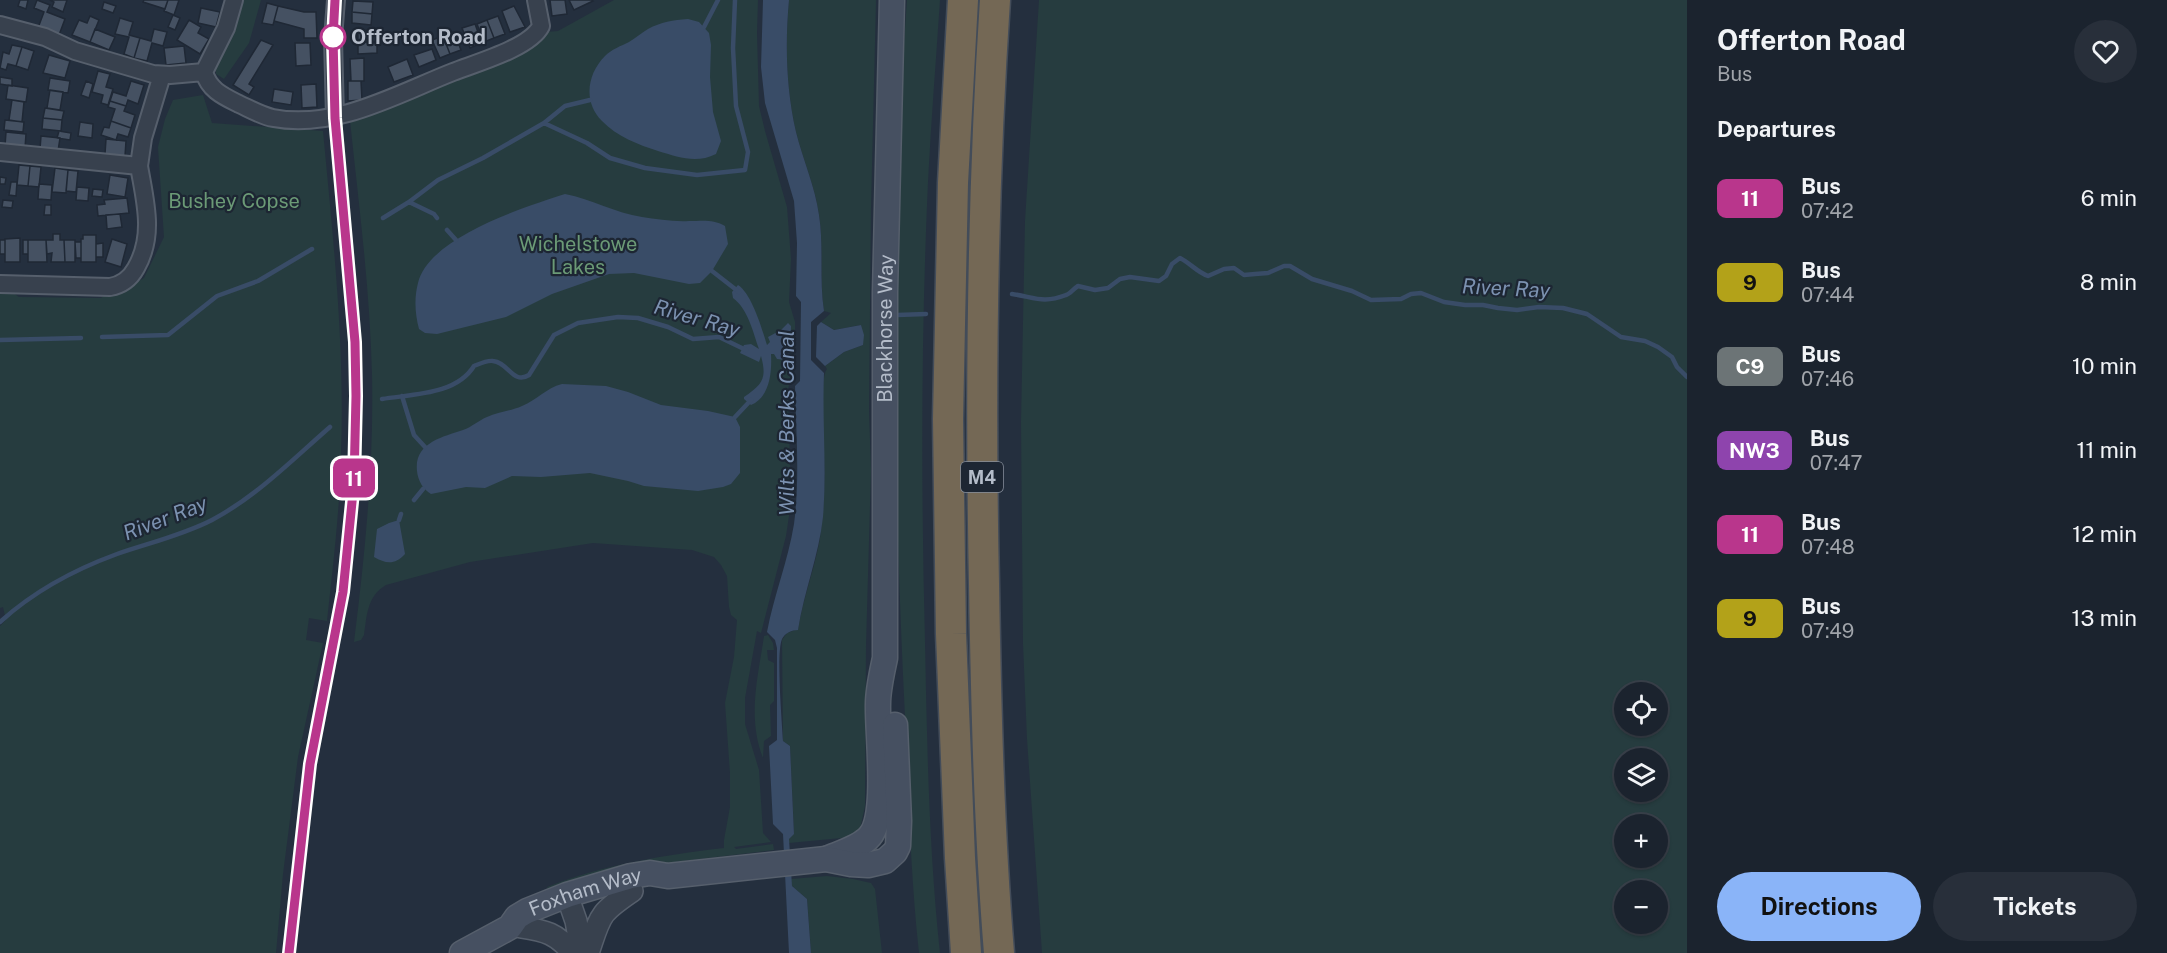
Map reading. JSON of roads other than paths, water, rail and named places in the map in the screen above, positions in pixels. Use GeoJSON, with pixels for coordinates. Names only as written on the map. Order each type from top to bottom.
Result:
{"type":"FeatureCollection","features":[{"type":"Feature","properties":{"kind":"highway","name":"M4"},"geometry":{"type":"LineString","coordinates":[[963,0],[953,183],[948,418],[951,634],[966,953]]}},
{"type":"Feature","properties":{"kind":"highway","name":"M4"},"geometry":{"type":"LineString","coordinates":[[995,0],[983,246],[981,419],[992,851],[999,953]]}},
{"type":"Feature","properties":{"kind":"main road","name":"Blackhorse Way"},"geometry":{"type":"LineString","coordinates":[[876,823],[880,781],[878,701],[885,658],[885,303],[892,0]]}},
{"type":"Feature","properties":{"kind":"main road","name":"Blackhorse Way"},"geometry":{"type":"LineString","coordinates":[[885,658],[894,699],[898,846]]}},
{"type":"Feature","properties":{"kind":"main road","name":"Foxham Way"},"geometry":{"type":"LineString","coordinates":[[826,859],[862,843],[873,833],[876,823]]}},
{"type":"Feature","properties":{"kind":"main road","name":"Foxham Way"},"geometry":{"type":"LineString","coordinates":[[569,902],[631,876],[650,873],[668,876],[826,859],[868,865],[880,863],[893,855],[898,846]]}},
{"type":"Feature","properties":{"kind":"main road","name":"Foxham Way"},"geometry":{"type":"LineString","coordinates":[[462,953],[516,927],[517,917],[526,911],[647,888],[668,876]]}},
{"type":"Feature","properties":{"kind":"street"},"geometry":{"type":"LineString","coordinates":[[234,0],[226,28],[204,72],[207,82],[215,91],[265,116],[295,121],[335,118],[472,65],[531,39],[541,26],[536,0]]}},
{"type":"Feature","properties":{"kind":"street"},"geometry":{"type":"LineString","coordinates":[[335,118],[333,38],[336,0]]}},
{"type":"Feature","properties":{"kind":"street"},"geometry":{"type":"LineString","coordinates":[[0,26],[45,37],[81,53],[162,75],[204,72]]}},
{"type":"Feature","properties":{"kind":"street"},"geometry":{"type":"LineString","coordinates":[[0,284],[110,287],[124,282],[133,274],[140,262],[148,233],[145,192],[139,166],[143,138],[162,75]]}},
{"type":"Feature","properties":{"kind":"street"},"geometry":{"type":"LineString","coordinates":[[0,152],[139,166]]}},
{"type":"Feature","properties":{"kind":"street"},"geometry":{"type":"LineString","coordinates":[[588,953],[601,916],[632,891]]}},
{"type":"Feature","properties":{"kind":"street"},"geometry":{"type":"LineString","coordinates":[[569,902],[576,921],[582,953]]}},
{"type":"Feature","properties":{"kind":"street"},"geometry":{"type":"LineString","coordinates":[[516,927],[541,930],[553,935],[573,953]]}},
{"type":"Feature","properties":{"kind":"water"},"geometry":{"type":"Polygon","coordinates":[[[763,0],[789,0],[787,49],[790,99],[796,132],[817,204],[821,239],[824,311],[811,322],[811,360],[824,373],[823,517],[798,630],[789,632],[783,637],[779,658],[783,741],[790,746],[794,834],[789,839],[792,886],[807,899],[811,953],[789,953],[783,834],[773,824],[769,746],[777,740],[777,648],[775,640],[767,632],[785,565],[796,507],[795,386],[800,381],[801,302],[796,296],[797,243],[794,201],[765,103],[761,67],[763,0]]]}},
{"type":"Feature","properties":{"kind":"water"},"geometry":{"type":"Polygon","coordinates":[[[688,19],[699,22],[709,33],[713,112],[721,141],[716,154],[701,159],[673,155],[643,146],[621,136],[602,121],[590,97],[594,71],[608,54],[653,27],[688,19]]]}},
{"type":"Feature","properties":{"kind":"water"},"geometry":{"type":"Polygon","coordinates":[[[565,194],[642,217],[671,221],[716,222],[725,226],[728,244],[712,271],[700,283],[689,284],[634,273],[609,274],[552,294],[506,317],[437,334],[425,333],[419,329],[416,306],[418,283],[426,267],[440,252],[481,226],[565,194]]]}},
{"type":"Feature","properties":{"kind":"water"},"geometry":{"type":"Polygon","coordinates":[[[738,285],[752,304],[767,345],[770,342],[768,337],[788,323],[791,326],[790,355],[786,360],[777,359],[774,354],[771,354],[770,376],[766,390],[751,405],[744,397],[762,380],[764,370],[761,356],[759,362],[740,353],[744,345],[751,344],[759,349],[743,308],[733,298],[732,292],[738,285]]]}},
{"type":"Feature","properties":{"kind":"water"},"geometry":{"type":"Polygon","coordinates":[[[821,322],[834,330],[861,325],[864,335],[863,345],[844,352],[825,366],[816,357],[817,326],[821,322]]]}},
{"type":"Feature","properties":{"kind":"water"},"geometry":{"type":"Polygon","coordinates":[[[562,384],[606,386],[661,405],[735,417],[740,427],[740,473],[731,484],[698,491],[644,486],[590,473],[541,477],[512,476],[485,488],[466,487],[431,494],[423,487],[417,471],[417,461],[420,454],[431,443],[466,429],[491,415],[522,406],[562,384]]]}},
{"type":"Feature","properties":{"kind":"water"},"geometry":{"type":"Polygon","coordinates":[[[399,520],[405,554],[398,560],[390,562],[374,557],[377,529],[399,520]]]}},
{"type":"Feature","properties":{"kind":"waterway"},"geometry":{"type":"LineString","coordinates":[[704,27],[718,0]]}},
{"type":"Feature","properties":{"kind":"waterway"},"geometry":{"type":"LineString","coordinates":[[544,123],[587,143],[610,158],[645,168],[697,175],[745,170],[748,152],[736,106],[733,48],[735,0]]}},
{"type":"Feature","properties":{"kind":"waterway"},"geometry":{"type":"LineString","coordinates":[[383,218],[438,180],[483,158],[544,123],[565,106],[590,100]]}},
{"type":"Feature","properties":{"kind":"waterway"},"geometry":{"type":"LineString","coordinates":[[409,202],[434,214],[437,218]]}},
{"type":"Feature","properties":{"kind":"waterway"},"geometry":{"type":"LineString","coordinates":[[447,230],[456,240]]}},
{"type":"Feature","properties":{"kind":"waterway"},"geometry":{"type":"LineString","coordinates":[[102,337],[168,335],[217,296],[258,281],[312,249]]}},
{"type":"Feature","properties":{"kind":"waterway","name":"River Ray"},"geometry":{"type":"LineString","coordinates":[[1012,294],[1051,299],[1067,294],[1078,286],[1095,290],[1108,288],[1120,279],[1130,277],[1159,281],[1166,276],[1172,264],[1180,258],[1208,276],[1224,269],[1234,268],[1244,275],[1268,273],[1284,266],[1290,266],[1312,279],[1352,291],[1371,300],[1401,299],[1411,294],[1421,293],[1444,302],[1465,305],[1517,310],[1539,307],[1563,308],[1587,314],[1621,337],[1645,341],[1658,347],[1672,357],[1677,367],[1687,377]]}},
{"type":"Feature","properties":{"kind":"waterway"},"geometry":{"type":"LineString","coordinates":[[712,271],[739,292]]}},
{"type":"Feature","properties":{"kind":"waterway","name":"River Ray"},"geometry":{"type":"LineString","coordinates":[[897,315],[926,314]]}},
{"type":"Feature","properties":{"kind":"waterway","name":"River Ray"},"geometry":{"type":"LineString","coordinates":[[382,399],[433,392],[445,388],[466,376],[474,366],[488,361],[498,362],[519,377],[529,375],[554,335],[578,323],[618,317],[638,318],[668,327],[693,339],[719,337],[746,350]]}},
{"type":"Feature","properties":{"kind":"waterway"},"geometry":{"type":"LineString","coordinates":[[0,340],[81,338]]}},
{"type":"Feature","properties":{"kind":"waterway"},"geometry":{"type":"LineString","coordinates":[[402,396],[414,435],[425,447]]}},
{"type":"Feature","properties":{"kind":"waterway"},"geometry":{"type":"LineString","coordinates":[[735,417],[751,400]]}},
{"type":"Feature","properties":{"kind":"waterway","name":"River Ray"},"geometry":{"type":"LineString","coordinates":[[0,622],[26,601],[71,574],[117,554],[212,520],[244,500],[274,477],[330,427]]}},
{"type":"Feature","properties":{"kind":"waterway"},"geometry":{"type":"LineString","coordinates":[[414,500],[423,489]]}},
{"type":"Feature","properties":{"kind":"waterway"},"geometry":{"type":"LineString","coordinates":[[399,520],[401,514]]}},
{"type":"Feature","properties":{"kind":"place","name":"Offerton Road"},"geometry":{"type":"Point","coordinates":[333,37]}},
{"type":"Feature","properties":{"kind":"park label","name":"Bushey Copse"},"geometry":{"type":"Point","coordinates":[234,201]}},
{"type":"Feature","properties":{"kind":"park label","name":"Wichelstowe Lakes"},"geometry":{"type":"Point","coordinates":[578,256]}},
{"type":"Feature","properties":{"kind":"water label","name":"Wilts & Berks Canal"},"geometry":{"type":"Point","coordinates":[786,423]}}]}
